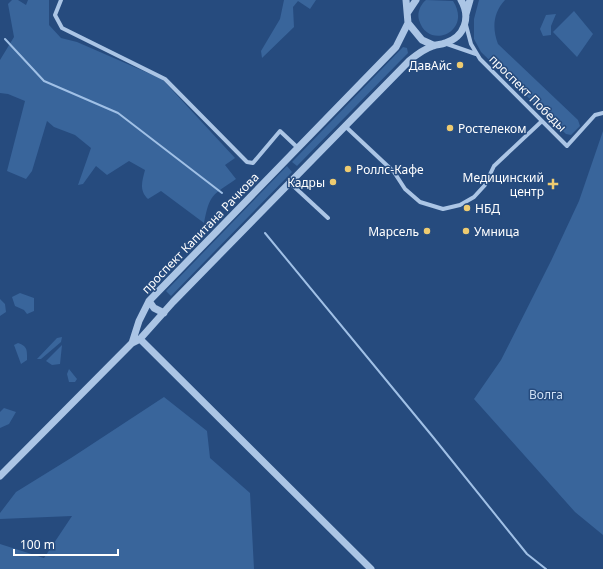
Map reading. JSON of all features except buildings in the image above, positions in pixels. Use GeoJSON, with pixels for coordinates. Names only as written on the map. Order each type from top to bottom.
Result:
{"type":"FeatureCollection","features":[{"type":"Feature","properties":{"kind":"street"},"geometry":{"type":"LineString","coordinates":[[61,0],[55,15],[62,28],[165,79],[247,162],[253,163],[280,131],[298,148]]}},
{"type":"Feature","properties":{"kind":"street"},"geometry":{"type":"LineString","coordinates":[[406,0],[408,23],[422,40],[433,45]]}},
{"type":"Feature","properties":{"kind":"street"},"geometry":{"type":"LineString","coordinates":[[408,12],[416,0]]}},
{"type":"Feature","properties":{"kind":"street"},"geometry":{"type":"LineString","coordinates":[[460,0],[466,14]]}},
{"type":"Feature","properties":{"kind":"street"},"geometry":{"type":"LineString","coordinates":[[470,0],[466,14],[466,23],[467,32],[476,54]]}},
{"type":"Feature","properties":{"kind":"street","name":"проспект Капитана Рачкова"},"geometry":{"type":"LineString","coordinates":[[0,476],[132,343],[139,321],[149,301],[396,47],[408,23]]}},
{"type":"Feature","properties":{"kind":"street"},"geometry":{"type":"LineString","coordinates":[[132,343],[140,339],[289,182],[409,61],[433,45],[446,43],[461,32],[466,23]]}},
{"type":"Feature","properties":{"kind":"street"},"geometry":{"type":"LineString","coordinates":[[446,43],[476,54]]}},
{"type":"Feature","properties":{"kind":"street","name":"проспект Победы"},"geometry":{"type":"LineString","coordinates":[[476,54],[567,146],[596,115],[603,113]]}},
{"type":"Feature","properties":{"kind":"street"},"geometry":{"type":"LineString","coordinates":[[345,126],[394,172],[404,189],[420,202],[443,209],[460,205],[474,197],[485,185],[494,166],[542,121]]}},
{"type":"Feature","properties":{"kind":"street"},"geometry":{"type":"LineString","coordinates":[[289,182],[328,218]]}},
{"type":"Feature","properties":{"kind":"street"},"geometry":{"type":"LineString","coordinates":[[149,301],[154,308],[164,313]]}},
{"type":"Feature","properties":{"kind":"street"},"geometry":{"type":"LineString","coordinates":[[140,339],[371,569]]}},
{"type":"Feature","properties":{"kind":"green space"},"geometry":{"type":"Polygon","coordinates":[[[12,0],[18,0],[26,5],[28,0],[49,0],[49,25],[61,38],[77,42],[162,79],[235,158],[225,165],[236,179],[217,192],[210,200],[204,223],[161,191],[148,199],[142,189],[145,170],[129,161],[107,175],[96,166],[83,184],[78,185],[91,148],[75,135],[54,127],[47,121],[32,171],[26,179],[7,171],[25,101],[8,94],[0,93],[0,60],[14,37],[8,4],[12,0]]]}},
{"type":"Feature","properties":{"kind":"green space"},"geometry":{"type":"Polygon","coordinates":[[[284,0],[316,0],[310,9],[298,1],[293,7],[294,27],[262,58],[261,51],[280,19],[284,0]]]}},
{"type":"Feature","properties":{"kind":"green space"},"geometry":{"type":"Polygon","coordinates":[[[426,0],[453,1],[458,12],[457,21],[453,29],[447,34],[439,36],[431,34],[424,29],[418,15],[426,0]]]}},
{"type":"Feature","properties":{"kind":"green space"},"geometry":{"type":"Polygon","coordinates":[[[479,0],[505,0],[498,10],[494,26],[498,44],[578,120],[580,126],[571,135],[566,134],[481,52],[474,39],[474,19],[479,0]]]}},
{"type":"Feature","properties":{"kind":"green space"},"geometry":{"type":"Polygon","coordinates":[[[574,11],[593,34],[577,57],[553,32],[574,11]]]}},
{"type":"Feature","properties":{"kind":"green space"},"geometry":{"type":"Polygon","coordinates":[[[556,14],[551,26],[551,35],[543,36],[540,29],[546,15],[556,14]]]}},
{"type":"Feature","properties":{"kind":"green space"},"geometry":{"type":"Polygon","coordinates":[[[403,47],[407,48],[408,53],[297,166],[292,162],[403,47]]]}},
{"type":"Feature","properties":{"kind":"green space","name":"Волга"},"geometry":{"type":"Polygon","coordinates":[[[603,131],[603,535],[575,512],[474,399],[501,360],[551,261],[579,201],[603,131]]]}},
{"type":"Feature","properties":{"kind":"green space"},"geometry":{"type":"Polygon","coordinates":[[[287,166],[292,172],[171,296],[166,291],[287,166]]]}},
{"type":"Feature","properties":{"kind":"green space"},"geometry":{"type":"Polygon","coordinates":[[[20,293],[34,298],[34,311],[27,314],[24,310],[15,306],[12,297],[20,293]]]}},
{"type":"Feature","properties":{"kind":"green space"},"geometry":{"type":"Polygon","coordinates":[[[0,299],[5,304],[6,312],[0,316],[0,299]]]}},
{"type":"Feature","properties":{"kind":"green space"},"geometry":{"type":"Polygon","coordinates":[[[62,337],[61,342],[41,359],[37,359],[57,338],[62,337]]]}},
{"type":"Feature","properties":{"kind":"green space"},"geometry":{"type":"Polygon","coordinates":[[[18,343],[24,346],[27,351],[27,360],[21,364],[14,345],[18,343]]]}},
{"type":"Feature","properties":{"kind":"green space"},"geometry":{"type":"Polygon","coordinates":[[[62,345],[60,364],[52,365],[46,361],[62,345]]]}},
{"type":"Feature","properties":{"kind":"green space"},"geometry":{"type":"Polygon","coordinates":[[[69,369],[77,379],[75,382],[69,382],[67,374],[69,369]]]}},
{"type":"Feature","properties":{"kind":"green space"},"geometry":{"type":"Polygon","coordinates":[[[164,397],[207,431],[210,458],[250,493],[254,569],[0,569],[0,544],[44,558],[72,516],[0,519],[0,513],[16,492],[164,397]]]}},
{"type":"Feature","properties":{"kind":"green space"},"geometry":{"type":"Polygon","coordinates":[[[4,408],[16,412],[9,424],[0,428],[0,412],[4,408]]]}},
{"type":"Feature","properties":{"kind":"waterway"},"geometry":{"type":"LineString","coordinates":[[5,39],[44,81],[118,113],[222,193]]}},
{"type":"Feature","properties":{"kind":"waterway"},"geometry":{"type":"LineString","coordinates":[[265,233],[527,554],[546,569]]}},
{"type":"Feature","properties":{"kind":"place","name":"ДавАйс"},"geometry":{"type":"Point","coordinates":[460,65]}},
{"type":"Feature","properties":{"kind":"place","name":"Ростелеком"},"geometry":{"type":"Point","coordinates":[450,128]}},
{"type":"Feature","properties":{"kind":"place","name":"Роллс-Кафе"},"geometry":{"type":"Point","coordinates":[348,169]}},
{"type":"Feature","properties":{"kind":"place","name":"Кадры"},"geometry":{"type":"Point","coordinates":[333,182]}},
{"type":"Feature","properties":{"kind":"place","name":"Медицинский центр"},"geometry":{"type":"Point","coordinates":[553,184]}},
{"type":"Feature","properties":{"kind":"place","name":"НБД"},"geometry":{"type":"Point","coordinates":[467,208]}},
{"type":"Feature","properties":{"kind":"place","name":"Марсель"},"geometry":{"type":"Point","coordinates":[427,231]}},
{"type":"Feature","properties":{"kind":"place","name":"Умница"},"geometry":{"type":"Point","coordinates":[466,231]}}]}
